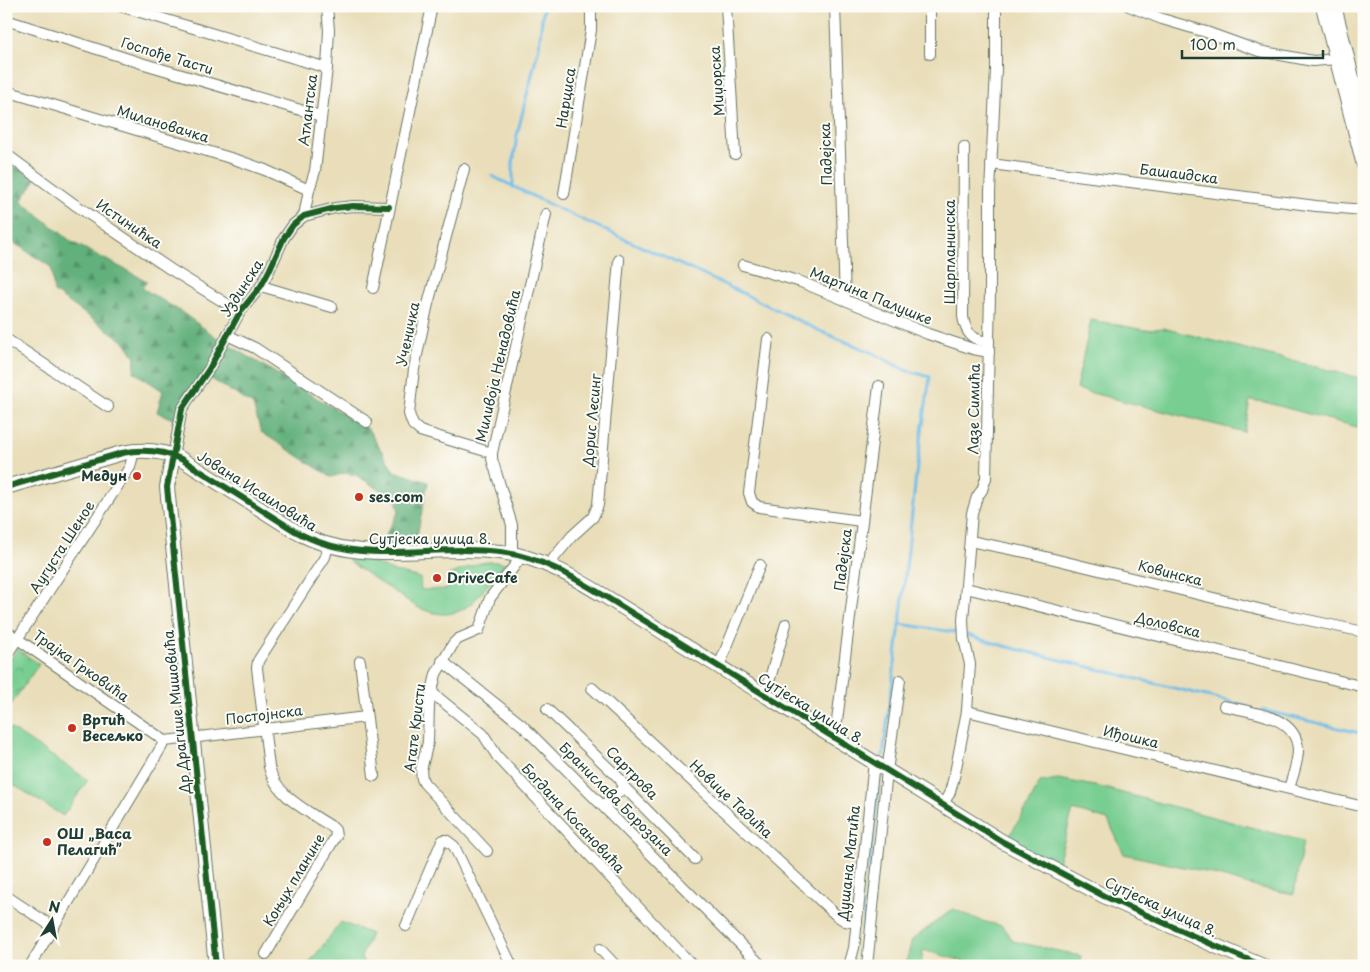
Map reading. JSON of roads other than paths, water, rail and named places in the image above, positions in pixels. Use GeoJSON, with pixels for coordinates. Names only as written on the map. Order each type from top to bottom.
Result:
{"type":"FeatureCollection","features":[{"type":"Feature","properties":{"kind":"street"},"geometry":{"type":"LineString","coordinates":[[120,6],[327,68]]}},
{"type":"Feature","properties":{"kind":"street","name":"Атлантска"},"geometry":{"type":"LineString","coordinates":[[304,216],[315,171],[327,68],[330,30],[328,6]]}},
{"type":"Feature","properties":{"kind":"street"},"geometry":{"type":"LineString","coordinates":[[373,288],[432,6]]}},
{"type":"Feature","properties":{"kind":"street","name":"Нарциса"},"geometry":{"type":"LineString","coordinates":[[564,194],[591,30],[591,6]]}},
{"type":"Feature","properties":{"kind":"street","name":"Миџорска"},"geometry":{"type":"LineString","coordinates":[[726,6],[735,154]]}},
{"type":"Feature","properties":{"kind":"street","name":"Падејска"},"geometry":{"type":"LineString","coordinates":[[834,6],[845,300]]}},
{"type":"Feature","properties":{"kind":"street"},"geometry":{"type":"LineString","coordinates":[[930,6],[930,54]]}},
{"type":"Feature","properties":{"kind":"street","name":"Лазе Симића"},"geometry":{"type":"LineString","coordinates":[[943,805],[950,792],[955,773],[967,711],[970,664],[963,630],[972,513],[986,478],[991,164],[996,69],[996,6]]}},
{"type":"Feature","properties":{"kind":"street"},"geometry":{"type":"LineString","coordinates":[[1129,6],[1259,51],[1313,62],[1337,59]]}},
{"type":"Feature","properties":{"kind":"street"},"geometry":{"type":"LineString","coordinates":[[1323,6],[1364,165]]}},
{"type":"Feature","properties":{"kind":"street"},"geometry":{"type":"LineString","coordinates":[[1334,6],[1364,125]]}},
{"type":"Feature","properties":{"kind":"street","name":"Госпође Тасти"},"geometry":{"type":"LineString","coordinates":[[6,20],[141,63],[321,116]]}},
{"type":"Feature","properties":{"kind":"street","name":"Милановачка"},"geometry":{"type":"LineString","coordinates":[[6,91],[237,160],[265,170],[309,190]]}},
{"type":"Feature","properties":{"kind":"street","name":"Шарпланинска"},"geometry":{"type":"LineString","coordinates":[[964,147],[963,318],[965,329],[972,337],[989,347]]}},
{"type":"Feature","properties":{"kind":"street","name":"Истинићка"},"geometry":{"type":"LineString","coordinates":[[6,154],[74,204],[170,269],[240,312]]}},
{"type":"Feature","properties":{"kind":"street","name":"Башаидска"},"geometry":{"type":"LineString","coordinates":[[991,164],[1316,206],[1364,210]]}},
{"type":"Feature","properties":{"kind":"street","name":"Ученичка"},"geometry":{"type":"LineString","coordinates":[[464,169],[427,308],[414,369],[409,414],[415,428],[492,453]]}},
{"type":"Feature","properties":{"kind":"street"},"geometry":{"type":"LineString","coordinates":[[304,216],[353,206],[389,207]]}},
{"type":"Feature","properties":{"kind":"street","name":"Миливоја Ненадовића"},"geometry":{"type":"LineString","coordinates":[[517,555],[512,525],[492,459],[492,453],[546,214]]}},
{"type":"Feature","properties":{"kind":"street","name":"Уздинска"},"geometry":{"type":"LineString","coordinates":[[173,456],[182,409],[188,398],[209,368],[240,312],[261,286],[270,271],[287,232],[304,216]]}},
{"type":"Feature","properties":{"kind":"street","name":"Дорис Лесинг"},"geometry":{"type":"LineString","coordinates":[[549,564],[572,536],[593,517],[598,505],[619,260]]}},
{"type":"Feature","properties":{"kind":"street","name":"Мартина Палушке"},"geometry":{"type":"LineString","coordinates":[[743,265],[801,282],[928,334],[973,349],[989,347]]}},
{"type":"Feature","properties":{"kind":"street"},"geometry":{"type":"LineString","coordinates":[[261,286],[332,307]]}},
{"type":"Feature","properties":{"kind":"street","name":"Уздинска"},"geometry":{"type":"LineString","coordinates":[[227,334],[263,353],[366,422]]}},
{"type":"Feature","properties":{"kind":"street"},"geometry":{"type":"LineString","coordinates":[[6,339],[108,407]]}},
{"type":"Feature","properties":{"kind":"street"},"geometry":{"type":"LineString","coordinates":[[768,340],[749,493],[752,502],[759,506],[861,520]]}},
{"type":"Feature","properties":{"kind":"street","name":"Падејска"},"geometry":{"type":"LineString","coordinates":[[832,736],[836,729],[879,386]]}},
{"type":"Feature","properties":{"kind":"street","name":"Јована Исаиловића"},"geometry":{"type":"LineString","coordinates":[[6,487],[108,457],[134,451],[153,451],[173,456],[193,466],[283,524],[305,537],[328,546],[325,557],[258,661],[257,668],[264,729]]}},
{"type":"Feature","properties":{"kind":"street","name":"Аугуста Шеное"},"geometry":{"type":"LineString","coordinates":[[6,656],[130,467],[134,451]]}},
{"type":"Feature","properties":{"kind":"street","name":"Др Драгише Мишовића"},"geometry":{"type":"LineString","coordinates":[[173,456],[167,487],[216,966]]}},
{"type":"Feature","properties":{"kind":"street","name":"Ковинска"},"geometry":{"type":"LineString","coordinates":[[970,541],[1025,552],[1275,613],[1364,632]]}},
{"type":"Feature","properties":{"kind":"street","name":"Сутјеска улица 8."},"geometry":{"type":"LineString","coordinates":[[328,546],[348,550],[386,553],[457,549],[486,550],[517,555],[549,564],[580,581],[1003,842],[1061,874],[1147,915],[1264,966]]}},
{"type":"Feature","properties":{"kind":"street","name":"Агате Кристи"},"geometry":{"type":"LineString","coordinates":[[487,851],[422,779],[421,770],[429,733],[431,692],[442,660],[458,639],[479,630],[490,598],[517,555]]}},
{"type":"Feature","properties":{"kind":"street"},"geometry":{"type":"LineString","coordinates":[[718,666],[760,565]]}},
{"type":"Feature","properties":{"kind":"street","name":"Доловска"},"geometry":{"type":"LineString","coordinates":[[966,588],[1364,687]]}},
{"type":"Feature","properties":{"kind":"street","name":"Сутјеска улица 8."},"geometry":{"type":"LineString","coordinates":[[765,695],[786,624]]}},
{"type":"Feature","properties":{"kind":"street","name":"Трајка Грковића"},"geometry":{"type":"LineString","coordinates":[[6,631],[164,742]]}},
{"type":"Feature","properties":{"kind":"street","name":"Бранислава Борозана"},"geometry":{"type":"LineString","coordinates":[[442,660],[514,717],[762,966]]}},
{"type":"Feature","properties":{"kind":"street"},"geometry":{"type":"LineString","coordinates":[[360,661],[374,776]]}},
{"type":"Feature","properties":{"kind":"street"},"geometry":{"type":"LineString","coordinates":[[867,966],[887,770],[900,680]]}},
{"type":"Feature","properties":{"kind":"street","name":"Новице Тадића"},"geometry":{"type":"LineString","coordinates":[[592,688],[836,915],[845,921],[857,923]]}},
{"type":"Feature","properties":{"kind":"street","name":"Богдана Косановића"},"geometry":{"type":"LineString","coordinates":[[431,692],[484,734],[497,756],[693,966]]}},
{"type":"Feature","properties":{"kind":"street"},"geometry":{"type":"LineString","coordinates":[[1224,706],[1265,716],[1280,722],[1290,729],[1295,738],[1298,751],[1289,788]]}},
{"type":"Feature","properties":{"kind":"street","name":"Сартрова"},"geometry":{"type":"LineString","coordinates":[[547,709],[620,778],[624,787],[696,859]]}},
{"type":"Feature","properties":{"kind":"street","name":"Иђошка"},"geometry":{"type":"LineString","coordinates":[[967,711],[1364,807]]}},
{"type":"Feature","properties":{"kind":"street","name":"Постојнска"},"geometry":{"type":"LineString","coordinates":[[164,742],[366,716]]}},
{"type":"Feature","properties":{"kind":"street","name":"Коњух планине"},"geometry":{"type":"LineString","coordinates":[[264,729],[269,767],[274,782],[284,794],[332,827],[335,830],[336,836],[266,954]]}},
{"type":"Feature","properties":{"kind":"street"},"geometry":{"type":"LineString","coordinates":[[30,966],[164,742]]}},
{"type":"Feature","properties":{"kind":"street","name":"Душана Матића"},"geometry":{"type":"LineString","coordinates":[[850,966],[857,923],[874,762]]}},
{"type":"Feature","properties":{"kind":"street"},"geometry":{"type":"LineString","coordinates":[[604,806],[624,787]]}},
{"type":"Feature","properties":{"kind":"street"},"geometry":{"type":"LineString","coordinates":[[406,926],[441,843],[443,840],[446,840],[454,846],[512,966]]}},
{"type":"Feature","properties":{"kind":"street"},"geometry":{"type":"LineString","coordinates":[[6,896],[54,927]]}},
{"type":"Feature","properties":{"kind":"street"},"geometry":{"type":"LineString","coordinates":[[600,949],[616,966]]}},
{"type":"Feature","properties":{"kind":"waterway"},"geometry":{"type":"LineString","coordinates":[[513,187],[513,164],[517,135],[539,46],[543,10]]}},
{"type":"Feature","properties":{"kind":"waterway"},"geometry":{"type":"LineString","coordinates":[[492,176],[822,332],[873,353],[905,370],[930,377],[917,466],[900,624],[961,633]]}},
{"type":"Feature","properties":{"kind":"waterway"},"geometry":{"type":"LineString","coordinates":[[883,755],[900,624]]}},
{"type":"Feature","properties":{"kind":"waterway"},"geometry":{"type":"LineString","coordinates":[[967,635],[1008,647],[1247,706]]}},
{"type":"Feature","properties":{"kind":"waterway"},"geometry":{"type":"LineString","coordinates":[[1262,710],[1364,734]]}},
{"type":"Feature","properties":{"kind":"waterway"},"geometry":{"type":"LineString","coordinates":[[856,966],[859,961],[880,777]]}},
{"type":"Feature","properties":{"kind":"place","name":"Медун"},"geometry":{"type":"Point","coordinates":[137,476]}},
{"type":"Feature","properties":{"kind":"place","name":"ses.com"},"geometry":{"type":"Point","coordinates":[359,497]}},
{"type":"Feature","properties":{"kind":"place","name":"DriveCafe"},"geometry":{"type":"Point","coordinates":[437,578]}},
{"type":"Feature","properties":{"kind":"place","name":"Вртић Весељко"},"geometry":{"type":"Point","coordinates":[72,728]}},
{"type":"Feature","properties":{"kind":"place","name":"ОШ „Васа Пелагић”"},"geometry":{"type":"Point","coordinates":[47,842]}}]}
